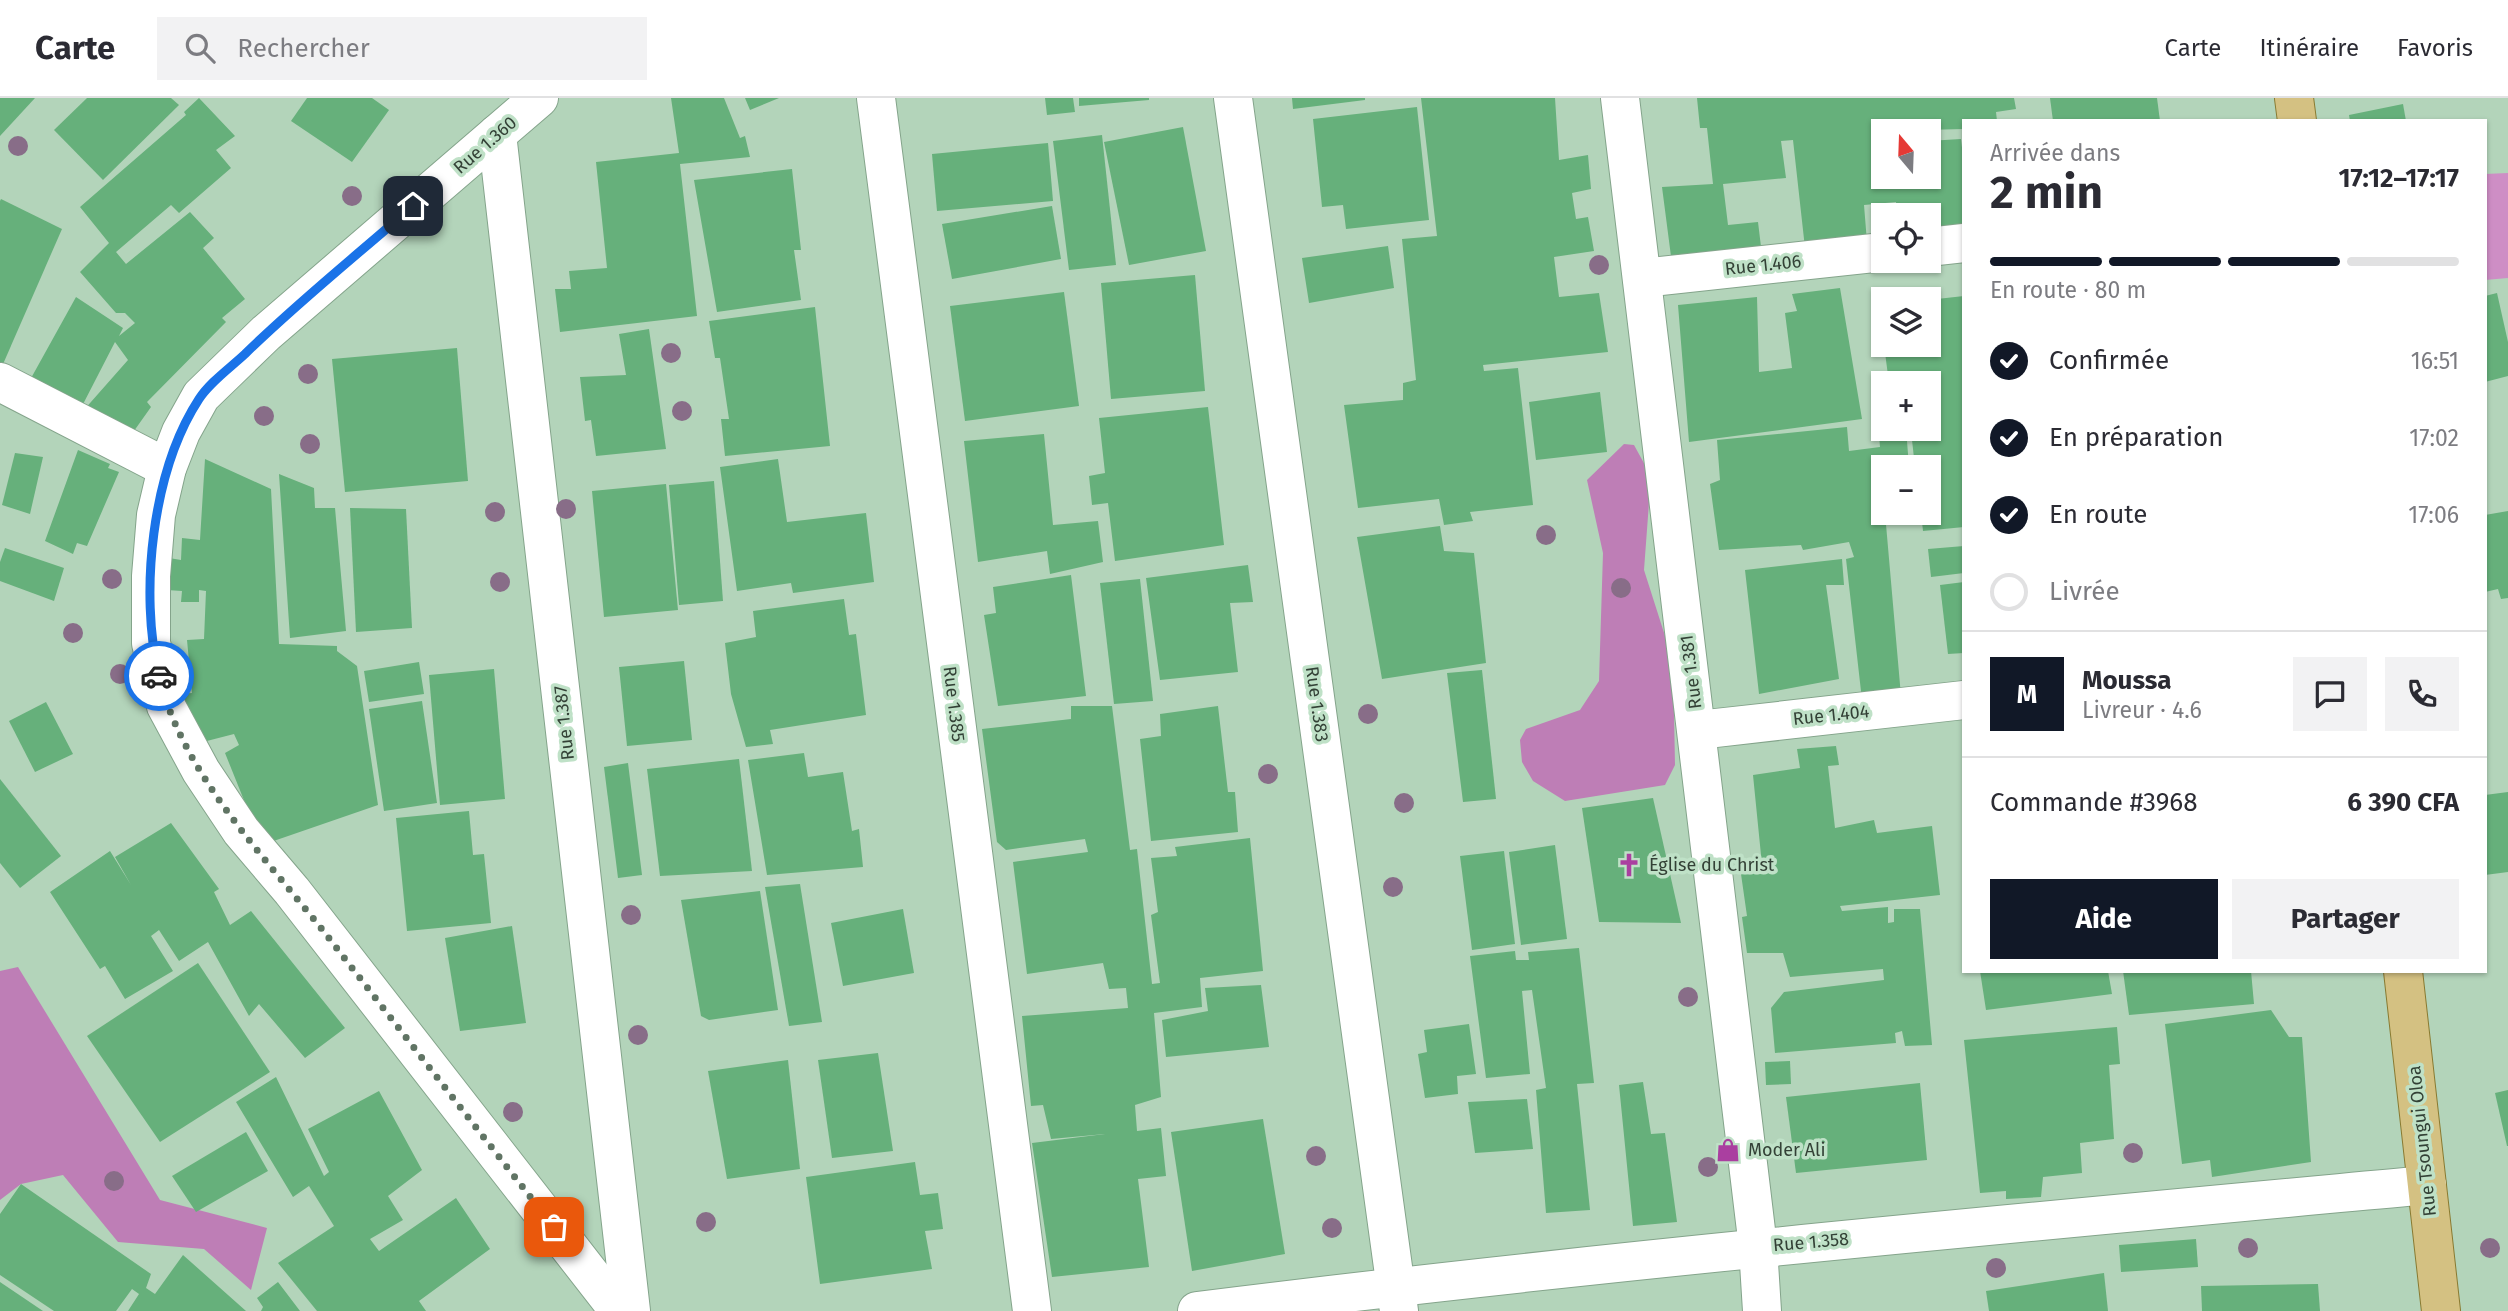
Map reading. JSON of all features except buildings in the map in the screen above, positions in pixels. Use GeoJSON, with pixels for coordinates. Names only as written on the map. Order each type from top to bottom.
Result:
{"type":"FeatureCollection","features":[{"type":"Feature","properties":{"kind":"main road"},"geometry":{"type":"LineString","coordinates":[[2294,98],[2297,119]]}},
{"type":"Feature","properties":{"kind":"main road","name":"Rue Tsoungui Oloa"},"geometry":{"type":"LineString","coordinates":[[2403,973],[2441,1311]]}},
{"type":"Feature","properties":{"kind":"street","name":"Rue 1.360"},"geometry":{"type":"LineString","coordinates":[[539,98],[265,333],[201,397],[181,432],[167,468],[156,515],[151,576],[151,643],[166,706],[201,771],[241,831],[292,891],[619,1311]]}},
{"type":"Feature","properties":{"kind":"street","name":"Rue 1.385"},"geometry":{"type":"LineString","coordinates":[[876,98],[1032,1311]]}},
{"type":"Feature","properties":{"kind":"street","name":"Rue 1.383"},"geometry":{"type":"LineString","coordinates":[[1234,98],[1398,1299]]}},
{"type":"Feature","properties":{"kind":"street","name":"Rue 1.381"},"geometry":{"type":"LineString","coordinates":[[1620,98],[1698,730],[1758,1247],[1762,1311]]}},
{"type":"Feature","properties":{"kind":"street","name":"Rue 1.387"},"geometry":{"type":"LineString","coordinates":[[497,134],[631,1311]]}},
{"type":"Feature","properties":{"kind":"street"},"geometry":{"type":"LineString","coordinates":[[1941,246],[1962,243]]}},
{"type":"Feature","properties":{"kind":"street","name":"Rue 1.406"},"geometry":{"type":"LineString","coordinates":[[1642,278],[1871,253]]}},
{"type":"Feature","properties":{"kind":"street"},"geometry":{"type":"LineString","coordinates":[[0,382],[167,468]]}},
{"type":"Feature","properties":{"kind":"street","name":"Rue 1.404"},"geometry":{"type":"LineString","coordinates":[[1698,730],[1962,700]]}},
{"type":"Feature","properties":{"kind":"street","name":"Rue 1.358"},"geometry":{"type":"LineString","coordinates":[[1197,1311],[1398,1299],[1758,1247],[2427,1185]]}},
{"type":"Feature","properties":{"kind":"shaded area"},"geometry":{"type":"Polygon","coordinates":[[[2508,173],[2508,278],[2487,280],[2487,174],[2508,173]]]}},
{"type":"Feature","properties":{"kind":"shaded area"},"geometry":{"type":"Polygon","coordinates":[[[1624,444],[1634,445],[1651,476],[1644,570],[1673,661],[1675,765],[1665,785],[1565,801],[1533,781],[1522,762],[1520,740],[1526,729],[1580,710],[1599,681],[1603,553],[1587,480],[1624,444]]]}},
{"type":"Feature","properties":{"kind":"shaded area"},"geometry":{"type":"Polygon","coordinates":[[[18,967],[160,1200],[267,1228],[251,1290],[204,1249],[118,1242],[63,1175],[21,1184],[0,1200],[0,971],[18,967]]]}},
{"type":"Feature","properties":{"kind":"way so far"},"geometry":{"type":"LineString","coordinates":[[159,676],[166,706],[201,771],[241,831],[292,891],[554,1227]]}},
{"type":"Feature","properties":{"kind":"place","name":"Église du Christ"},"geometry":{"type":"Point","coordinates":[1629,865]}},
{"type":"Feature","properties":{"kind":"place","name":"Moder Ali"},"geometry":{"type":"Point","coordinates":[1728,1150]}},
{"type":"Feature","properties":{"kind":"route"},"geometry":{"type":"LineString","coordinates":[[159,676],[151,643],[151,576],[156,515],[167,468],[181,432],[201,397],[265,333],[413,206]]}}]}
